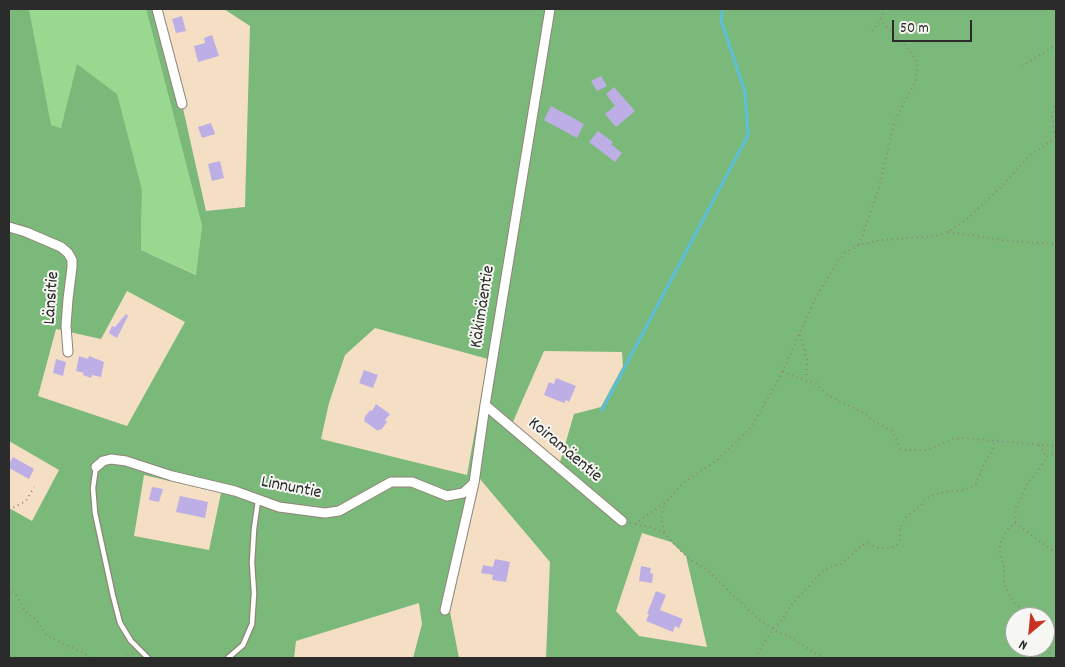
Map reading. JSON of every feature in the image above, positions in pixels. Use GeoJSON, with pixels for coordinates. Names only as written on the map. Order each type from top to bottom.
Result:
{"type":"FeatureCollection","features":[{"type":"Feature","properties":{"kind":"street"},"geometry":{"type":"LineString","coordinates":[[156,9],[182,104]]}},
{"type":"Feature","properties":{"kind":"street","name":"Käkimäentie"},"geometry":{"type":"LineString","coordinates":[[446,610],[474,483],[550,9]]}},
{"type":"Feature","properties":{"kind":"street","name":"Länsitie"},"geometry":{"type":"LineString","coordinates":[[9,227],[61,247],[72,260],[66,326],[68,352]]}},
{"type":"Feature","properties":{"kind":"street","name":"Koiramäentie"},"geometry":{"type":"LineString","coordinates":[[485,405],[622,521]]}},
{"type":"Feature","properties":{"kind":"street","name":"Linnuntie"},"geometry":{"type":"LineString","coordinates":[[96,467],[103,461],[111,459],[126,461],[172,476],[235,491],[258,501],[279,507],[325,513],[339,511],[391,482],[412,482],[447,496],[463,493],[474,483]]}},
{"type":"Feature","properties":{"kind":"lane"},"geometry":{"type":"LineString","coordinates":[[96,467],[93,488],[95,513],[120,623],[132,642],[148,658]]}},
{"type":"Feature","properties":{"kind":"lane"},"geometry":{"type":"LineString","coordinates":[[228,658],[243,645],[252,624],[254,593],[252,563],[258,501]]}},
{"type":"Feature","properties":{"kind":"path"},"geometry":{"type":"LineString","coordinates":[[872,31],[885,9]]}},
{"type":"Feature","properties":{"kind":"path"},"geometry":{"type":"LineString","coordinates":[[859,245],[879,188],[894,124],[916,81],[918,63],[906,46],[880,20]]}},
{"type":"Feature","properties":{"kind":"path"},"geometry":{"type":"LineString","coordinates":[[1022,66],[1056,45]]}},
{"type":"Feature","properties":{"kind":"path"},"geometry":{"type":"LineString","coordinates":[[635,524],[664,503],[683,483],[718,460],[750,429],[783,371],[815,299],[838,261],[846,252],[859,245],[881,240],[935,236],[948,232],[966,220],[1004,184],[1030,155],[1056,138],[1052,117],[1056,103],[1056,60]]}},
{"type":"Feature","properties":{"kind":"path"},"geometry":{"type":"LineString","coordinates":[[948,232],[1010,241],[1056,244]]}},
{"type":"Feature","properties":{"kind":"path"},"geometry":{"type":"LineString","coordinates":[[800,335],[807,360],[806,380]]}},
{"type":"Feature","properties":{"kind":"path"},"geometry":{"type":"LineString","coordinates":[[783,371],[815,383],[829,396],[866,414],[871,420],[892,431],[900,448],[905,450],[927,450],[953,439],[1056,446]]}},
{"type":"Feature","properties":{"kind":"path"},"geometry":{"type":"LineString","coordinates":[[755,658],[790,606],[823,571],[841,564],[862,545],[869,544],[885,548],[896,545],[900,540],[900,528],[908,516],[930,496],[949,491],[964,490],[976,484],[986,460],[992,452],[994,441]]}},
{"type":"Feature","properties":{"kind":"path"},"geometry":{"type":"LineString","coordinates":[[1039,445],[1047,458]]}},
{"type":"Feature","properties":{"kind":"path"},"geometry":{"type":"LineString","coordinates":[[1020,607],[1013,602],[1004,584],[1004,567],[1000,553],[1000,544],[1008,529],[1015,523],[1016,508],[1028,484],[1047,458],[1056,452]]}},
{"type":"Feature","properties":{"kind":"path"},"geometry":{"type":"LineString","coordinates":[[9,510],[26,501],[34,487]]}},
{"type":"Feature","properties":{"kind":"path"},"geometry":{"type":"LineString","coordinates":[[664,503],[661,518],[664,533]]}},
{"type":"Feature","properties":{"kind":"path"},"geometry":{"type":"LineString","coordinates":[[622,521],[650,527],[664,533],[690,560],[706,569],[755,616],[773,629],[823,658]]}},
{"type":"Feature","properties":{"kind":"path"},"geometry":{"type":"LineString","coordinates":[[1015,523],[1056,553]]}},
{"type":"Feature","properties":{"kind":"path"},"geometry":{"type":"LineString","coordinates":[[9,588],[16,595],[27,614],[36,619],[46,635],[93,658]]}},
{"type":"Feature","properties":{"kind":"path"},"geometry":{"type":"LineString","coordinates":[[1048,658],[1056,625]]}},
{"type":"Feature","properties":{"kind":"path"},"geometry":{"type":"LineString","coordinates":[[122,658],[140,650]]}},
{"type":"Feature","properties":{"kind":"green space"},"geometry":{"type":"Polygon","coordinates":[[[9,9],[29,9],[51,125],[61,128],[77,64],[117,94],[142,190],[141,250],[196,275],[202,226],[146,9],[157,9],[182,104],[206,211],[245,207],[250,26],[224,9],[1056,9],[1056,658],[546,658],[550,562],[480,479],[450,612],[459,658],[413,658],[422,624],[419,603],[296,641],[294,658],[9,658],[9,508],[32,521],[59,470],[9,441],[9,9]],[[127,291],[101,339],[56,329],[38,396],[127,426],[185,322],[127,291]],[[375,328],[345,355],[329,403],[321,439],[467,475],[488,359],[375,328]],[[544,351],[512,424],[560,462],[574,414],[601,407],[623,366],[622,352],[544,351]],[[144,475],[134,536],[209,550],[221,493],[144,475]],[[642,533],[616,611],[639,636],[707,647],[686,556],[671,542],[642,533]]]}},
{"type":"Feature","properties":{"kind":"green space"},"geometry":{"type":"Polygon","coordinates":[[[29,9],[146,9],[202,226],[197,275],[141,250],[142,190],[61,128],[50,125],[29,9]]]}},
{"type":"Feature","properties":{"kind":"building"},"geometry":{"type":"Polygon","coordinates":[[[182,16],[186,31],[176,33],[172,19],[182,16]]]}},
{"type":"Feature","properties":{"kind":"building"},"geometry":{"type":"Polygon","coordinates":[[[212,35],[219,56],[198,62],[194,46],[205,43],[204,38],[212,35]]]}},
{"type":"Feature","properties":{"kind":"building"},"geometry":{"type":"Polygon","coordinates":[[[601,76],[607,86],[597,91],[591,81],[601,76]]]}},
{"type":"Feature","properties":{"kind":"building"},"geometry":{"type":"Polygon","coordinates":[[[614,87],[635,111],[616,127],[605,114],[615,106],[606,94],[614,87]]]}},
{"type":"Feature","properties":{"kind":"building"},"geometry":{"type":"Polygon","coordinates":[[[551,106],[584,124],[577,138],[544,120],[551,106]]]}},
{"type":"Feature","properties":{"kind":"building"},"geometry":{"type":"Polygon","coordinates":[[[211,123],[215,134],[202,138],[198,127],[211,123]]]}},
{"type":"Feature","properties":{"kind":"building"},"geometry":{"type":"Polygon","coordinates":[[[598,131],[613,142],[611,144],[622,153],[615,162],[589,142],[598,131]]]}},
{"type":"Feature","properties":{"kind":"building"},"geometry":{"type":"Polygon","coordinates":[[[220,161],[224,178],[212,181],[208,164],[220,161]]]}},
{"type":"Feature","properties":{"kind":"building"},"geometry":{"type":"Polygon","coordinates":[[[126,314],[128,316],[117,338],[109,333],[112,326],[115,327],[126,314]]]}},
{"type":"Feature","properties":{"kind":"building"},"geometry":{"type":"Polygon","coordinates":[[[79,356],[88,359],[89,356],[104,362],[101,377],[92,375],[91,378],[83,375],[84,373],[76,371],[79,356]]]}},
{"type":"Feature","properties":{"kind":"building"},"geometry":{"type":"Polygon","coordinates":[[[56,359],[66,362],[63,376],[53,373],[56,359]]]}},
{"type":"Feature","properties":{"kind":"building"},"geometry":{"type":"Polygon","coordinates":[[[364,370],[378,375],[373,388],[359,383],[364,370]]]}},
{"type":"Feature","properties":{"kind":"building"},"geometry":{"type":"Polygon","coordinates":[[[556,378],[576,386],[569,402],[566,400],[564,403],[544,395],[549,382],[554,384],[556,378]]]}},
{"type":"Feature","properties":{"kind":"building"},"geometry":{"type":"Polygon","coordinates":[[[376,404],[390,414],[385,420],[387,422],[378,431],[364,421],[364,418],[370,410],[372,411],[376,404]]]}},
{"type":"Feature","properties":{"kind":"building"},"geometry":{"type":"Polygon","coordinates":[[[13,457],[34,469],[29,479],[9,468],[13,457]]]}},
{"type":"Feature","properties":{"kind":"building"},"geometry":{"type":"Polygon","coordinates":[[[152,487],[163,489],[159,502],[149,500],[152,487]]]}},
{"type":"Feature","properties":{"kind":"building"},"geometry":{"type":"Polygon","coordinates":[[[180,496],[208,502],[205,518],[176,512],[180,496]]]}},
{"type":"Feature","properties":{"kind":"building"},"geometry":{"type":"Polygon","coordinates":[[[495,559],[510,562],[506,582],[492,580],[493,575],[481,573],[483,565],[493,567],[495,559]]]}},
{"type":"Feature","properties":{"kind":"building"},"geometry":{"type":"Polygon","coordinates":[[[641,566],[651,568],[650,573],[653,574],[652,583],[639,581],[641,566]]]}},
{"type":"Feature","properties":{"kind":"building"},"geometry":{"type":"Polygon","coordinates":[[[656,591],[666,595],[660,610],[683,619],[679,628],[675,626],[673,632],[646,621],[656,591]]]}},
{"type":"Feature","properties":{"kind":"waterway"},"geometry":{"type":"LineString","coordinates":[[602,410],[748,135],[745,92],[721,20],[723,9]]}}]}
